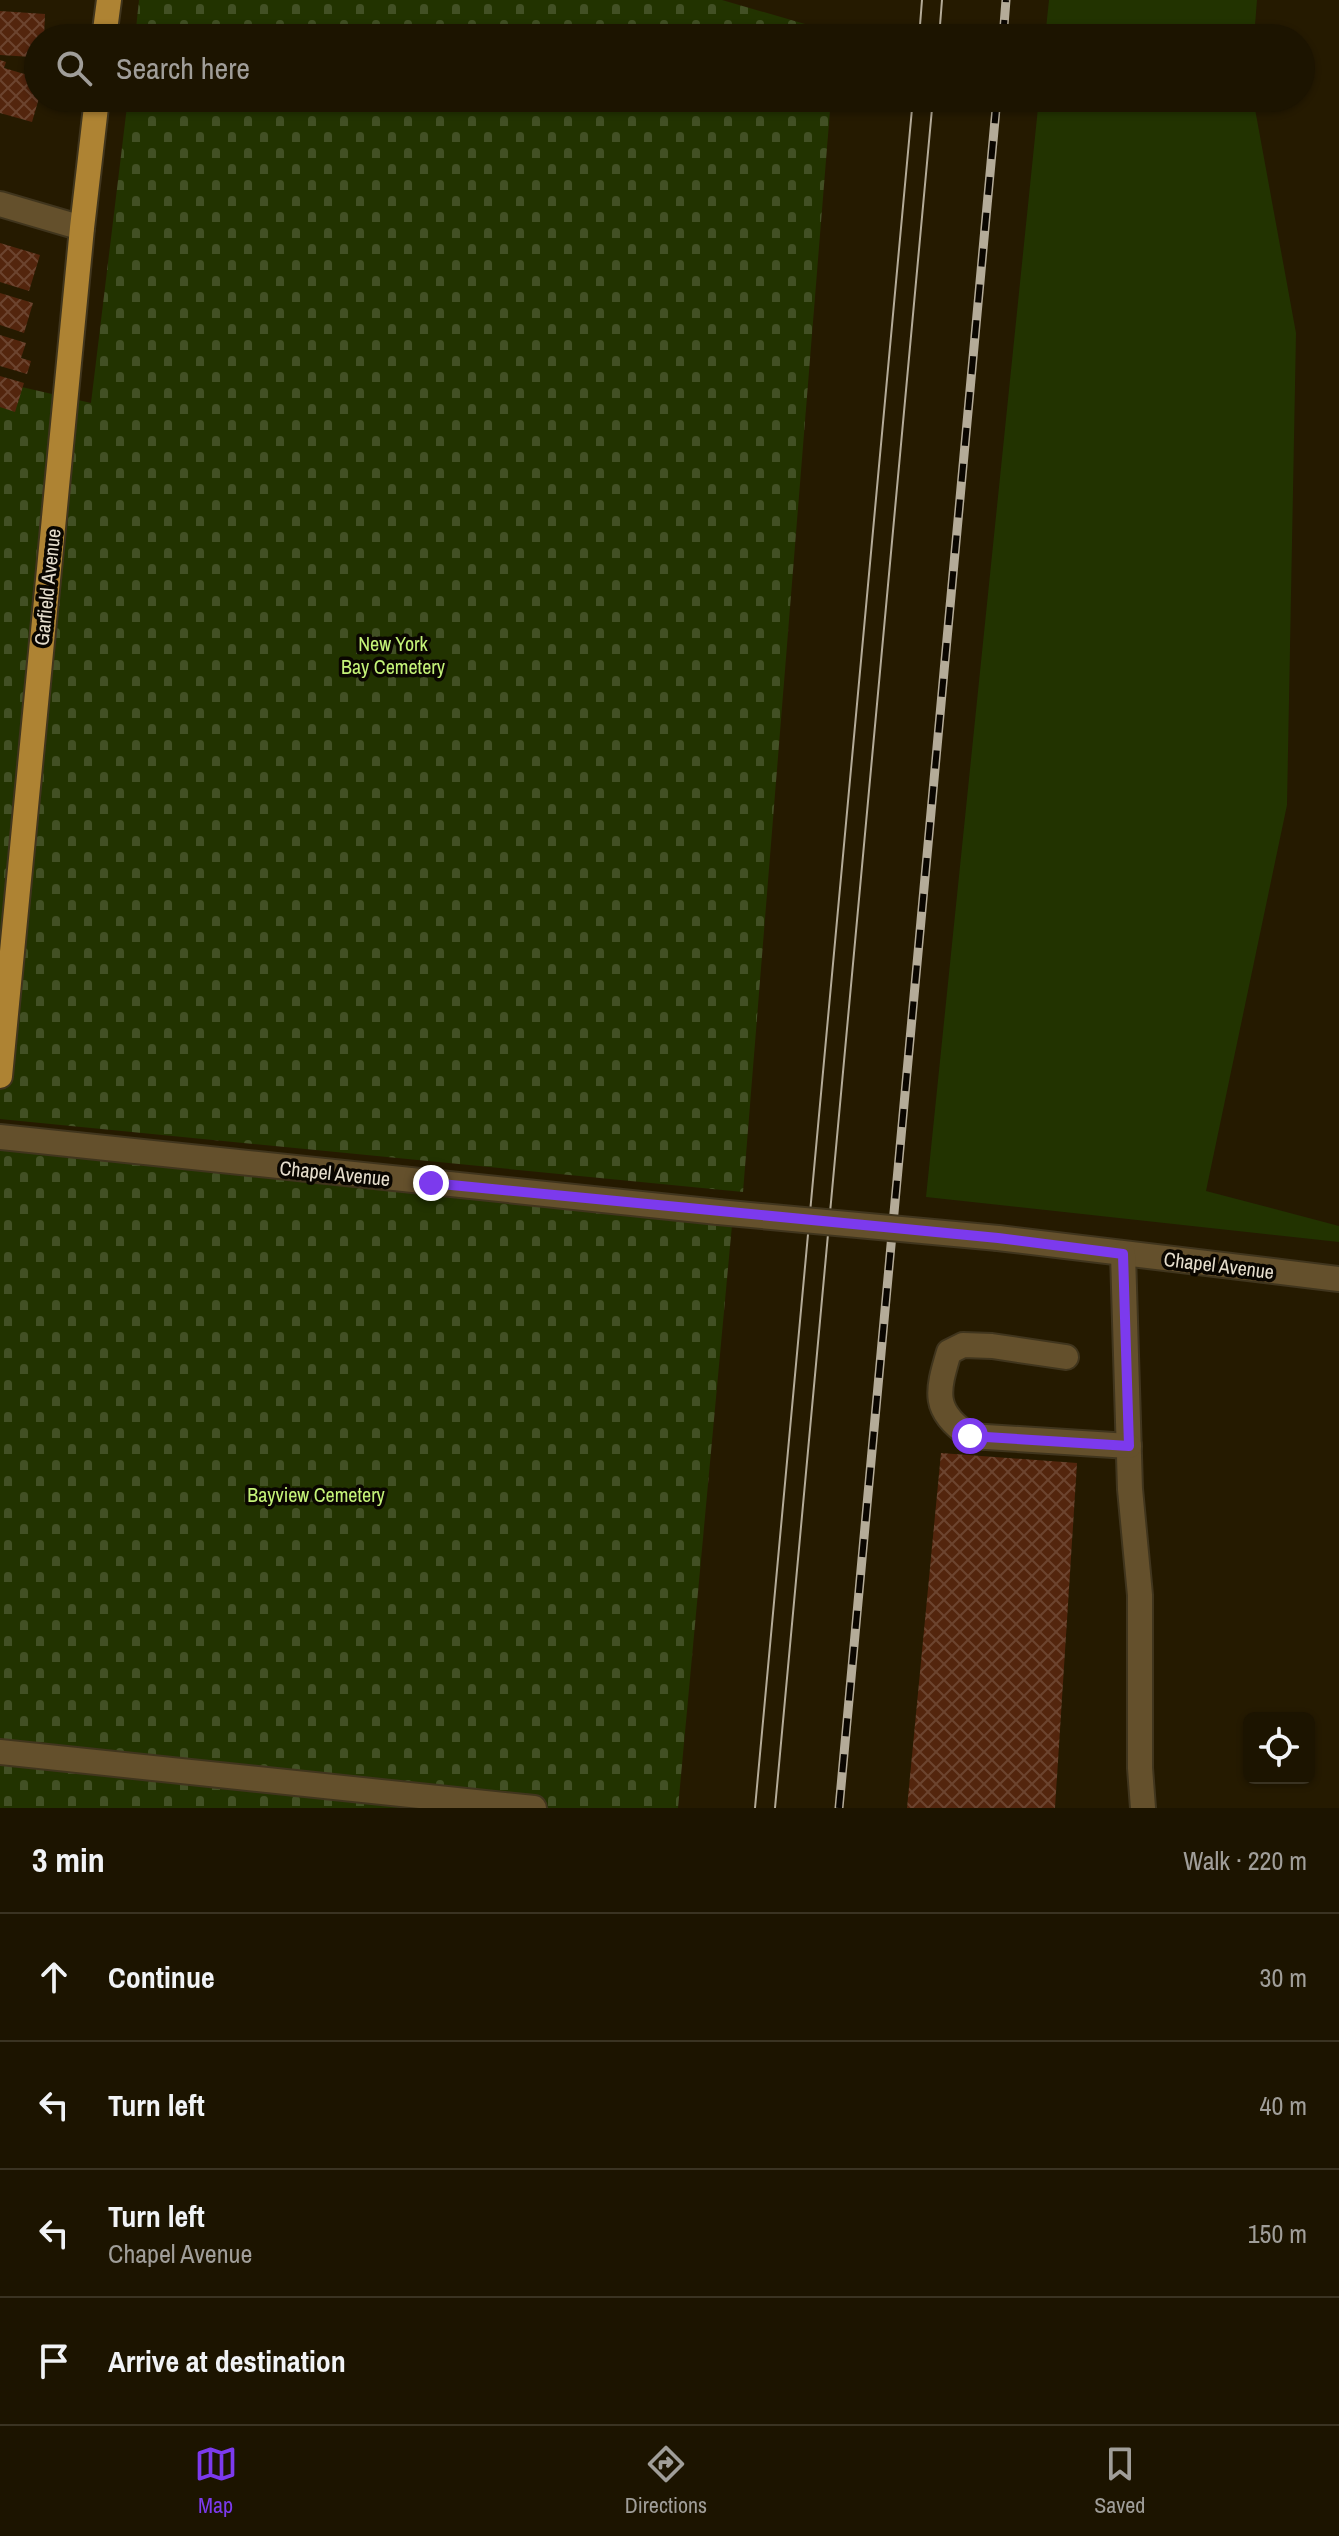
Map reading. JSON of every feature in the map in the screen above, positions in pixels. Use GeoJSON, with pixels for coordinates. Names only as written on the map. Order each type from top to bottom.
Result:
{"type":"FeatureCollection","features":[{"type":"Feature","properties":{"kind":"main road"},"geometry":{"type":"LineString","coordinates":[[106,24],[109,0]]}},
{"type":"Feature","properties":{"kind":"main road","name":"Garfield Avenue"},"geometry":{"type":"LineString","coordinates":[[0,1076],[95,112]]}},
{"type":"Feature","properties":{"kind":"street"},"geometry":{"type":"LineString","coordinates":[[0,204],[82,228]]}},
{"type":"Feature","properties":{"kind":"street","name":"Chapel Avenue"},"geometry":{"type":"LineString","coordinates":[[0,1137],[998,1238],[1339,1279]]}},
{"type":"Feature","properties":{"kind":"street"},"geometry":{"type":"LineString","coordinates":[[1123,1254],[1130,1489],[1140,1595],[1140,1768],[1143,1808]]}},
{"type":"Feature","properties":{"kind":"street"},"geometry":{"type":"LineString","coordinates":[[1066,1357],[963,1345],[949,1352],[941,1388],[942,1408],[952,1424],[970,1436],[1129,1446]]}},
{"type":"Feature","properties":{"kind":"street"},"geometry":{"type":"LineString","coordinates":[[0,1752],[534,1808]]}},
{"type":"Feature","properties":{"kind":"green space"},"geometry":{"type":"Polygon","coordinates":[[[139,0],[722,0],[805,24],[136,24],[139,0]]]}},
{"type":"Feature","properties":{"kind":"green space"},"geometry":{"type":"Polygon","coordinates":[[[1049,0],[1257,0],[1255,24],[1046,24],[1049,0]]]}},
{"type":"Feature","properties":{"kind":"green space","name":"New York Bay Cemetery"},"geometry":{"type":"Polygon","coordinates":[[[126,112],[830,112],[743,1192],[0,1119],[0,382],[91,403],[126,112]]]}},
{"type":"Feature","properties":{"kind":"green space"},"geometry":{"type":"Polygon","coordinates":[[[1038,112],[1256,112],[1296,333],[1287,805],[1206,1191],[1339,1226],[1339,1242],[926,1197],[1038,112]]]}},
{"type":"Feature","properties":{"kind":"green space","name":"Bayview Cemetery"},"geometry":{"type":"Polygon","coordinates":[[[0,1143],[732,1225],[678,1808],[0,1808],[0,1143]]]}},
{"type":"Feature","properties":{"kind":"building"},"geometry":{"type":"Polygon","coordinates":[[[0,11],[45,14],[45,24],[24,24],[24,56],[0,55],[0,11]]]}},
{"type":"Feature","properties":{"kind":"building"},"geometry":{"type":"Polygon","coordinates":[[[0,60],[6,62],[4,68],[24,74],[24,112],[35,112],[32,122],[0,113],[0,60]]]}},
{"type":"Feature","properties":{"kind":"building"},"geometry":{"type":"Polygon","coordinates":[[[0,243],[40,255],[29,291],[0,282],[0,243]]]}},
{"type":"Feature","properties":{"kind":"building"},"geometry":{"type":"Polygon","coordinates":[[[0,293],[33,303],[24,333],[0,325],[0,293]]]}},
{"type":"Feature","properties":{"kind":"building"},"geometry":{"type":"Polygon","coordinates":[[[0,335],[26,343],[21,358],[31,361],[27,374],[0,366],[0,335]]]}},
{"type":"Feature","properties":{"kind":"building"},"geometry":{"type":"Polygon","coordinates":[[[0,376],[24,383],[15,412],[0,407],[0,376]]]}},
{"type":"Feature","properties":{"kind":"building"},"geometry":{"type":"Polygon","coordinates":[[[941,1453],[1077,1463],[1055,1808],[907,1808],[941,1453]]]}},
{"type":"Feature","properties":{"kind":"tram line"},"geometry":{"type":"LineString","coordinates":[[920,24],[922,0]]}},
{"type":"Feature","properties":{"kind":"tram line"},"geometry":{"type":"LineString","coordinates":[[940,24],[942,0]]}},
{"type":"Feature","properties":{"kind":"tram line"},"geometry":{"type":"LineString","coordinates":[[755,1808],[912,112]]}},
{"type":"Feature","properties":{"kind":"tram line"},"geometry":{"type":"LineString","coordinates":[[775,1808],[932,112]]}},
{"type":"Feature","properties":{"kind":"railway"},"geometry":{"type":"LineString","coordinates":[[1004,24],[1006,0]]}},
{"type":"Feature","properties":{"kind":"railway"},"geometry":{"type":"LineString","coordinates":[[839,1808],[996,112]]}},
{"type":"Feature","properties":{"kind":"route"},"geometry":{"type":"LineString","coordinates":[[431,1183],[998,1238],[1123,1254],[1129,1446],[970,1436]]}}]}
